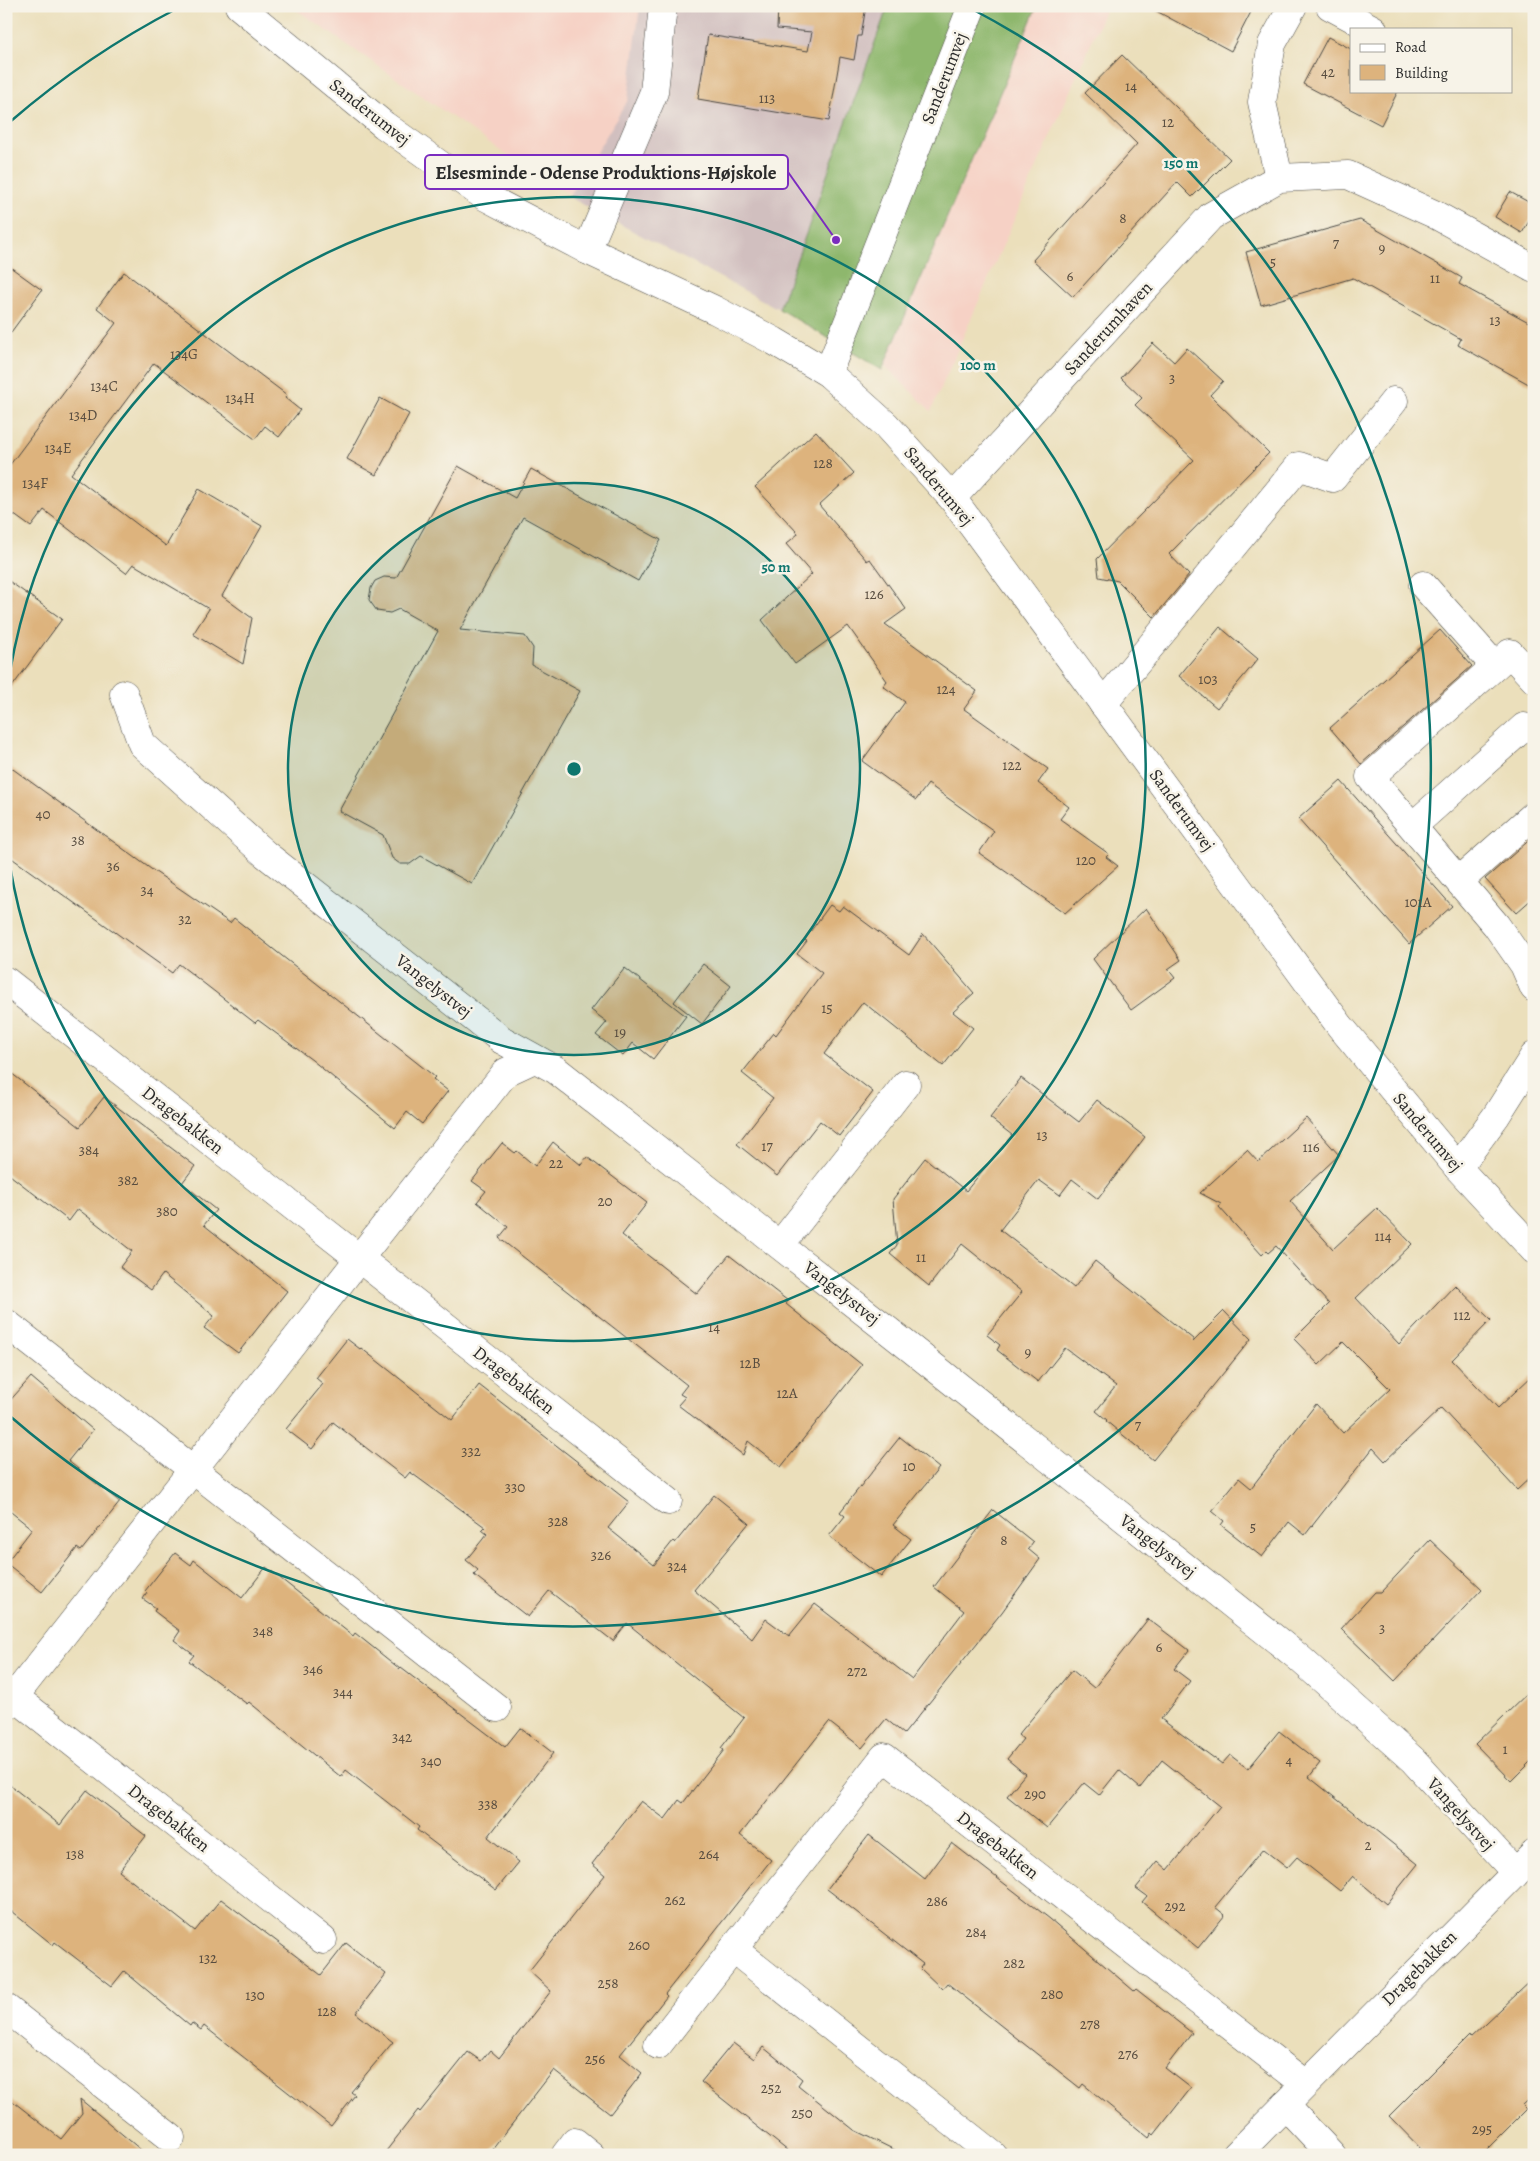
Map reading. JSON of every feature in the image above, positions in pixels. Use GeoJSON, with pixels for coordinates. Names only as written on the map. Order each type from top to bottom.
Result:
{"type":"FeatureCollection","features":[{"type":"Feature","properties":{"kind":"street","name":"Sanderumvej"},"geometry":{"type":"LineString","coordinates":[[239,6],[384,126],[484,196],[587,250],[715,310],[828,373],[886,425],[952,498],[1340,1026],[1458,1168],[1534,1250]]}},
{"type":"Feature","properties":{"kind":"street"},"geometry":{"type":"LineString","coordinates":[[587,250],[654,92],[663,6]]}},
{"type":"Feature","properties":{"kind":"street","name":"Sanderumvej"},"geometry":{"type":"LineString","coordinates":[[828,373],[972,6]]}},
{"type":"Feature","properties":{"kind":"street"},"geometry":{"type":"LineString","coordinates":[[1279,178],[1262,102],[1272,44],[1293,6]]}},
{"type":"Feature","properties":{"kind":"street"},"geometry":{"type":"LineString","coordinates":[[1330,6],[1371,28]]}},
{"type":"Feature","properties":{"kind":"street","name":"Sanderumhaven"},"geometry":{"type":"LineString","coordinates":[[952,498],[1211,216],[1279,178],[1348,175],[1434,214],[1534,269]]}},
{"type":"Feature","properties":{"kind":"street"},"geometry":{"type":"LineString","coordinates":[[1103,704],[1299,466],[1332,478],[1394,401]]}},
{"type":"Feature","properties":{"kind":"street"},"geometry":{"type":"LineString","coordinates":[[1422,585],[1495,666]]}},
{"type":"Feature","properties":{"kind":"street"},"geometry":{"type":"LineString","coordinates":[[1534,679],[1510,652],[1370,777],[1496,925],[1524,965],[1534,988]]}},
{"type":"Feature","properties":{"kind":"street","name":"Vangelystvej"},"geometry":{"type":"LineString","coordinates":[[124,694],[142,744],[266,854],[502,1040],[556,1070],[780,1245],[1298,1657],[1524,1863]]}},
{"type":"Feature","properties":{"kind":"street"},"geometry":{"type":"LineString","coordinates":[[1413,826],[1524,727]]}},
{"type":"Feature","properties":{"kind":"street"},"geometry":{"type":"LineString","coordinates":[[1459,881],[1534,815]]}},
{"type":"Feature","properties":{"kind":"street","name":"Dragebakken"},"geometry":{"type":"LineString","coordinates":[[6,981],[668,1501]]}},
{"type":"Feature","properties":{"kind":"street"},"geometry":{"type":"LineString","coordinates":[[1458,1168],[1496,1116],[1534,1056]]}},
{"type":"Feature","properties":{"kind":"street","name":"Dragebakken"},"geometry":{"type":"LineString","coordinates":[[322,1940],[9,1698],[193,1470],[506,1072],[534,1059]]}},
{"type":"Feature","properties":{"kind":"street"},"geometry":{"type":"LineString","coordinates":[[780,1245],[906,1084]]}},
{"type":"Feature","properties":{"kind":"street"},"geometry":{"type":"LineString","coordinates":[[6,1323],[497,1708]]}},
{"type":"Feature","properties":{"kind":"street","name":"Dragebakken"},"geometry":{"type":"LineString","coordinates":[[658,2045],[884,1757],[1304,2084]]}},
{"type":"Feature","properties":{"kind":"street","name":"Dragebakken"},"geometry":{"type":"LineString","coordinates":[[1236,2155],[1524,1863]]}},
{"type":"Feature","properties":{"kind":"street"},"geometry":{"type":"LineString","coordinates":[[733,1948],[993,2155]]}},
{"type":"Feature","properties":{"kind":"street"},"geometry":{"type":"LineString","coordinates":[[6,2008],[171,2138]]}},
{"type":"Feature","properties":{"kind":"street"},"geometry":{"type":"LineString","coordinates":[[1285,2105],[1332,2155]]}},
{"type":"Feature","properties":{"kind":"street"},"geometry":{"type":"LineString","coordinates":[[565,2155],[575,2142],[591,2155]]}},
{"type":"Feature","properties":{"kind":"shaded area"},"geometry":{"type":"Polygon","coordinates":[[[291,6],[1107,6],[931,411],[876,357],[784,298],[548,183],[291,6]]]}},
{"type":"Feature","properties":{"kind":"shaded area"},"geometry":{"type":"Polygon","coordinates":[[[640,6],[888,6],[779,309],[569,197],[628,100],[640,6]]]}},
{"type":"Feature","properties":{"kind":"green space"},"geometry":{"type":"Polygon","coordinates":[[[888,6],[1037,6],[882,370],[779,309],[888,6]]]}},
{"type":"Feature","properties":{"kind":"building"},"geometry":{"type":"Polygon","coordinates":[[[778,6],[866,6],[861,36],[858,36],[854,60],[840,57],[829,121],[698,99],[708,35],[808,51],[812,32],[777,29],[778,6]]]}},
{"type":"Feature","properties":{"kind":"building"},"geometry":{"type":"Polygon","coordinates":[[[1147,6],[1254,6],[1231,51],[1147,6]]]}},
{"type":"Feature","properties":{"kind":"building"},"geometry":{"type":"Polygon","coordinates":[[[1328,37],[1350,48],[1350,92],[1398,92],[1381,125],[1303,84],[1328,37]]]}},
{"type":"Feature","properties":{"kind":"building"},"geometry":{"type":"Polygon","coordinates":[[[1122,55],[1230,159],[1192,197],[1177,182],[1073,297],[1033,260],[1137,144],[1085,93],[1122,55]]]}},
{"type":"Feature","properties":{"kind":"building"},"geometry":{"type":"Polygon","coordinates":[[[1510,192],[1534,205],[1534,213],[1522,233],[1495,217],[1510,192]]]}},
{"type":"Feature","properties":{"kind":"building"},"geometry":{"type":"Polygon","coordinates":[[[1360,220],[1462,278],[1459,284],[1534,325],[1534,387],[1458,345],[1461,339],[1353,278],[1261,305],[1246,252],[1360,220]]]}},
{"type":"Feature","properties":{"kind":"building"},"geometry":{"type":"Polygon","coordinates":[[[6,264],[42,290],[6,339],[6,264]]]}},
{"type":"Feature","properties":{"kind":"building"},"geometry":{"type":"Polygon","coordinates":[[[124,272],[287,395],[285,398],[300,410],[279,437],[265,426],[255,439],[154,363],[71,474],[166,546],[199,489],[262,526],[222,596],[252,618],[243,664],[193,634],[209,609],[133,564],[126,573],[44,510],[31,527],[6,509],[6,470],[116,323],[97,308],[124,272]]]}},
{"type":"Feature","properties":{"kind":"building"},"geometry":{"type":"Polygon","coordinates":[[[1153,343],[1174,362],[1187,348],[1223,381],[1210,395],[1269,453],[1169,554],[1189,575],[1154,617],[1118,581],[1099,577],[1097,559],[1194,460],[1135,405],[1142,398],[1121,378],[1153,343]]]}},
{"type":"Feature","properties":{"kind":"building"},"geometry":{"type":"Polygon","coordinates":[[[380,398],[409,414],[376,475],[347,459],[380,398]]]}},
{"type":"Feature","properties":{"kind":"building"},"geometry":{"type":"Polygon","coordinates":[[[816,431],[854,473],[819,505],[867,561],[870,559],[906,609],[885,624],[977,691],[964,709],[1048,769],[1038,783],[1069,807],[1060,819],[1109,854],[1106,857],[1118,866],[1065,913],[979,853],[994,831],[928,784],[916,800],[862,761],[905,702],[883,686],[887,681],[848,626],[795,664],[762,620],[812,574],[786,544],[798,534],[797,532],[755,487],[816,431]]]}},
{"type":"Feature","properties":{"kind":"building"},"geometry":{"type":"Polygon","coordinates":[[[458,466],[515,498],[531,469],[661,540],[638,581],[523,517],[460,630],[525,636],[533,648],[532,665],[580,691],[472,884],[421,856],[410,864],[400,864],[392,858],[383,835],[339,811],[438,631],[399,609],[390,613],[377,611],[369,600],[371,588],[375,581],[384,577],[396,578],[458,466]]]}},
{"type":"Feature","properties":{"kind":"building"},"geometry":{"type":"Polygon","coordinates":[[[6,579],[62,619],[6,695],[6,579]]]}},
{"type":"Feature","properties":{"kind":"building"},"geometry":{"type":"Polygon","coordinates":[[[1220,627],[1258,659],[1217,708],[1179,676],[1220,627]]]}},
{"type":"Feature","properties":{"kind":"building"},"geometry":{"type":"Polygon","coordinates":[[[1440,630],[1472,666],[1361,764],[1330,728],[1440,630]]]}},
{"type":"Feature","properties":{"kind":"building"},"geometry":{"type":"Polygon","coordinates":[[[6,764],[151,869],[230,923],[234,918],[435,1077],[433,1079],[448,1091],[422,1124],[407,1112],[395,1128],[312,1060],[258,1020],[255,1023],[179,964],[172,973],[6,854],[6,764]]]}},
{"type":"Feature","properties":{"kind":"building"},"geometry":{"type":"Polygon","coordinates":[[[1341,781],[1452,906],[1409,944],[1298,819],[1341,781]]]}},
{"type":"Feature","properties":{"kind":"building"},"geometry":{"type":"Polygon","coordinates":[[[1534,836],[1534,897],[1516,913],[1485,879],[1534,836]]]}},
{"type":"Feature","properties":{"kind":"building"},"geometry":{"type":"Polygon","coordinates":[[[830,905],[839,911],[843,906],[909,955],[923,934],[974,993],[953,1012],[973,1028],[943,1066],[863,1002],[824,1054],[873,1092],[839,1136],[820,1121],[777,1176],[737,1144],[773,1098],[742,1073],[774,1033],[776,1035],[822,973],[797,954],[807,941],[804,940],[830,905]]]}},
{"type":"Feature","properties":{"kind":"building"},"geometry":{"type":"Polygon","coordinates":[[[1146,908],[1181,960],[1168,969],[1175,978],[1131,1010],[1093,959],[1146,908]]]}},
{"type":"Feature","properties":{"kind":"building"},"geometry":{"type":"Polygon","coordinates":[[[703,964],[731,986],[702,1024],[674,1002],[703,964]]]}},
{"type":"Feature","properties":{"kind":"building"},"geometry":{"type":"Polygon","coordinates":[[[625,968],[686,1016],[653,1059],[633,1043],[623,1056],[596,1035],[607,1022],[591,1010],[625,968]]]}},
{"type":"Feature","properties":{"kind":"building"},"geometry":{"type":"Polygon","coordinates":[[[6,1069],[80,1127],[104,1097],[195,1166],[182,1183],[216,1210],[204,1225],[287,1291],[238,1353],[204,1328],[214,1316],[163,1274],[151,1290],[120,1267],[132,1251],[78,1209],[69,1221],[6,1172],[6,1069]]]}},
{"type":"Feature","properties":{"kind":"building"},"geometry":{"type":"Polygon","coordinates":[[[1021,1078],[1079,1122],[1097,1100],[1145,1137],[1098,1199],[1072,1179],[1060,1195],[1039,1180],[1000,1230],[1074,1288],[1095,1261],[1193,1339],[1193,1342],[1224,1311],[1251,1339],[1153,1460],[1096,1411],[1116,1386],[1065,1348],[1038,1382],[997,1350],[1000,1345],[987,1335],[1022,1292],[962,1244],[929,1286],[890,1254],[897,1245],[893,1199],[925,1158],[966,1191],[1012,1135],[990,1118],[1021,1078]]]}},
{"type":"Feature","properties":{"kind":"building"},"geometry":{"type":"Polygon","coordinates":[[[1306,1118],[1339,1155],[1290,1201],[1333,1249],[1377,1208],[1412,1244],[1356,1298],[1399,1344],[1455,1285],[1491,1320],[1452,1360],[1498,1408],[1534,1374],[1534,1474],[1517,1490],[1441,1408],[1385,1461],[1373,1448],[1305,1535],[1289,1522],[1262,1557],[1221,1525],[1224,1521],[1212,1511],[1239,1478],[1251,1488],[1316,1404],[1343,1433],[1390,1389],[1343,1342],[1319,1365],[1294,1339],[1329,1304],[1276,1246],[1268,1253],[1266,1251],[1262,1255],[1219,1207],[1221,1204],[1200,1193],[1247,1150],[1258,1162],[1306,1118]]]}},
{"type":"Feature","properties":{"kind":"building"},"geometry":{"type":"Polygon","coordinates":[[[553,1142],[581,1165],[587,1157],[647,1203],[622,1235],[697,1294],[729,1255],[788,1301],[786,1304],[862,1365],[781,1467],[748,1441],[743,1455],[678,1405],[685,1397],[680,1394],[687,1385],[499,1238],[508,1227],[477,1202],[486,1191],[472,1181],[502,1143],[515,1153],[517,1151],[535,1166],[553,1142]]]}},
{"type":"Feature","properties":{"kind":"building"},"geometry":{"type":"Polygon","coordinates":[[[347,1339],[452,1420],[479,1385],[629,1502],[608,1528],[654,1565],[673,1541],[675,1543],[714,1495],[749,1523],[694,1590],[752,1639],[766,1619],[789,1636],[815,1604],[912,1679],[964,1611],[934,1587],[993,1510],[1033,1542],[1028,1549],[1040,1559],[1002,1612],[904,1734],[886,1719],[862,1748],[829,1722],[740,1835],[771,1860],[665,1994],[667,1996],[620,2055],[642,2073],[610,2114],[554,2070],[488,2155],[383,2155],[418,2110],[420,2112],[468,2052],[481,2061],[490,2050],[499,2058],[551,1991],[529,1971],[605,1875],[592,1864],[641,1801],[665,1819],[679,1800],[683,1803],[724,1750],[721,1748],[744,1718],[627,1623],[613,1641],[549,1591],[528,1617],[474,1575],[478,1570],[466,1560],[487,1534],[482,1530],[485,1527],[410,1472],[405,1478],[333,1422],[312,1449],[286,1429],[323,1384],[316,1378],[347,1339]]]}},
{"type":"Feature","properties":{"kind":"building"},"geometry":{"type":"Polygon","coordinates":[[[31,1377],[93,1430],[68,1461],[120,1502],[81,1551],[77,1548],[42,1592],[6,1563],[32,1529],[6,1508],[6,1405],[31,1377]]]}},
{"type":"Feature","properties":{"kind":"building"},"geometry":{"type":"Polygon","coordinates":[[[900,1437],[939,1468],[893,1525],[911,1539],[881,1577],[829,1536],[845,1516],[840,1512],[900,1437]]]}},
{"type":"Feature","properties":{"kind":"building"},"geometry":{"type":"Polygon","coordinates":[[[1430,1540],[1482,1589],[1395,1681],[1341,1629],[1375,1592],[1381,1592],[1430,1540]]]}},
{"type":"Feature","properties":{"kind":"building"},"geometry":{"type":"Polygon","coordinates":[[[175,1553],[191,1565],[194,1560],[242,1598],[266,1567],[353,1636],[355,1633],[505,1747],[520,1728],[553,1753],[488,1837],[519,1862],[496,1890],[417,1830],[419,1827],[346,1770],[341,1777],[249,1702],[247,1704],[189,1661],[194,1655],[174,1640],[180,1631],[154,1611],[156,1608],[143,1599],[147,1593],[145,1591],[175,1553]]]}},
{"type":"Feature","properties":{"kind":"building"},"geometry":{"type":"Polygon","coordinates":[[[1148,1619],[1189,1650],[1174,1669],[1190,1681],[1161,1719],[1222,1764],[1230,1755],[1248,1769],[1279,1731],[1320,1763],[1309,1777],[1418,1864],[1386,1904],[1353,1876],[1340,1891],[1297,1857],[1287,1868],[1263,1849],[1215,1907],[1225,1915],[1198,1948],[1142,1902],[1147,1896],[1136,1888],[1158,1861],[1168,1870],[1220,1806],[1162,1760],[1140,1788],[1119,1770],[1099,1795],[1084,1783],[1047,1828],[1007,1796],[1025,1774],[1007,1759],[1023,1739],[1018,1735],[1072,1670],[1094,1688],[1148,1619]]]}},
{"type":"Feature","properties":{"kind":"building"},"geometry":{"type":"Polygon","coordinates":[[[1534,1687],[1534,1758],[1511,1781],[1475,1744],[1534,1687]]]}},
{"type":"Feature","properties":{"kind":"building"},"geometry":{"type":"Polygon","coordinates":[[[6,1782],[60,1825],[87,1790],[146,1836],[119,1871],[195,1931],[221,1899],[321,1975],[346,1943],[386,1974],[356,2013],[393,2042],[351,2092],[355,2095],[331,2126],[204,2026],[201,2030],[192,2023],[190,2026],[124,1971],[112,1986],[55,1942],[53,1945],[6,1907],[6,1782]]]}},
{"type":"Feature","properties":{"kind":"building"},"geometry":{"type":"Polygon","coordinates":[[[869,1835],[925,1879],[952,1843],[1050,1919],[1134,1991],[1136,1989],[1192,2033],[1165,2068],[1191,2088],[1154,2135],[1152,2133],[1149,2138],[1083,2084],[1080,2088],[947,1983],[942,1989],[920,1968],[923,1964],[827,1889],[869,1835]]]}},
{"type":"Feature","properties":{"kind":"building"},"geometry":{"type":"Polygon","coordinates":[[[1534,1978],[1534,2095],[1522,2106],[1526,2110],[1481,2155],[1427,2155],[1389,2116],[1469,2036],[1470,2038],[1534,1978]]]}},
{"type":"Feature","properties":{"kind":"building"},"geometry":{"type":"Polygon","coordinates":[[[733,2043],[754,2059],[763,2047],[802,2079],[798,2085],[854,2130],[905,2155],[793,2155],[701,2082],[733,2043]]]}},
{"type":"Feature","properties":{"kind":"building"},"geometry":{"type":"Polygon","coordinates":[[[6,2096],[61,2139],[82,2113],[80,2099],[147,2155],[6,2155],[6,2096]]]}},
{"type":"Feature","properties":{"kind":"place","name":"Elsesminde - Odense Produktions-Højskole"},"geometry":{"type":"Point","coordinates":[836,240]}}]}
